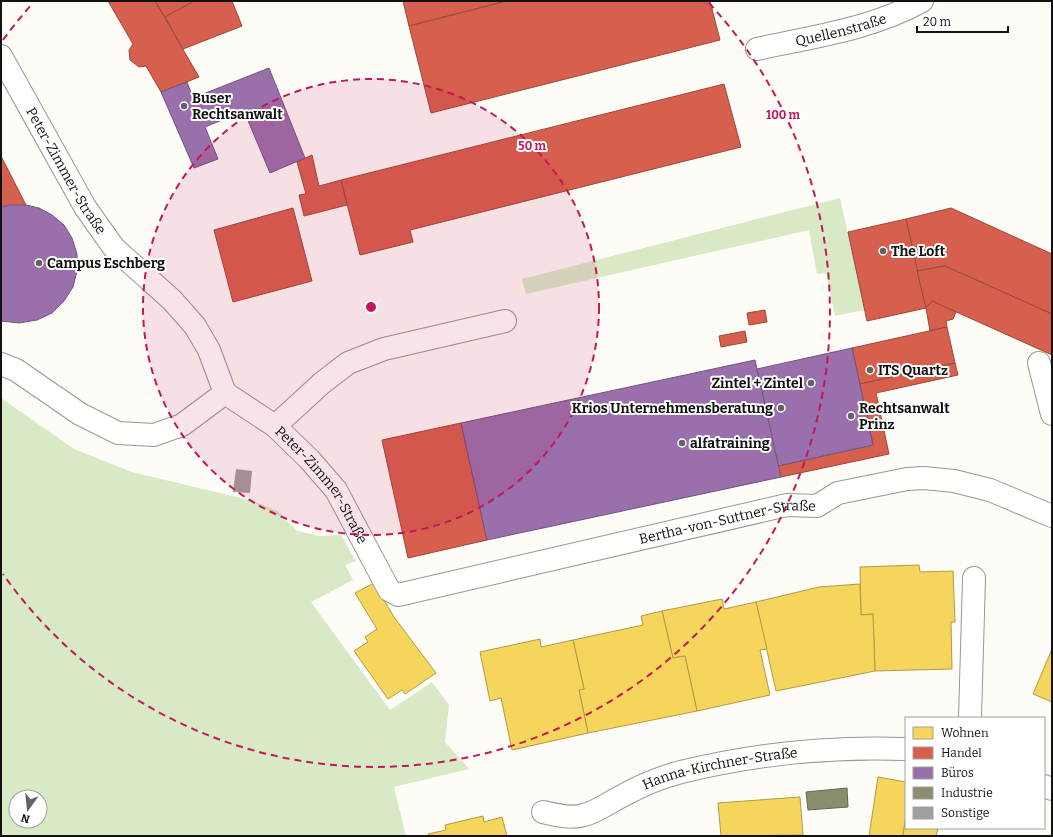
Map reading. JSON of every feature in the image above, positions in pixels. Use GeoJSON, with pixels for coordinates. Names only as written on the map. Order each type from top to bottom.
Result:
{"type":"FeatureCollection","features":[{"type":"Feature","properties":{"kind":"street","name":"Quellenstraße"},"geometry":{"type":"LineString","coordinates":[[757,49],[861,26],[907,9],[922,1]]}},
{"type":"Feature","properties":{"kind":"street","name":"Peter-Zimmer-Straße"},"geometry":{"type":"LineString","coordinates":[[1,56],[85,207],[114,248],[172,300],[194,326],[209,350],[225,393],[275,426],[309,459],[336,490],[389,590],[398,595]]}},
{"type":"Feature","properties":{"kind":"street"},"geometry":{"type":"LineString","coordinates":[[275,426],[322,383],[348,363],[384,349],[506,321]]}},
{"type":"Feature","properties":{"kind":"street"},"geometry":{"type":"LineString","coordinates":[[1,347],[9,367],[80,414],[118,433],[154,435],[182,425],[225,393]]}},
{"type":"Feature","properties":{"kind":"street"},"geometry":{"type":"LineString","coordinates":[[1039,363],[1052,414]]}},
{"type":"Feature","properties":{"kind":"street","name":"Bertha-von-Suttner-Straße"},"geometry":{"type":"LineString","coordinates":[[398,595],[787,505],[818,506],[838,494],[907,479],[954,480],[982,488],[1052,516]]}},
{"type":"Feature","properties":{"kind":"street"},"geometry":{"type":"LineString","coordinates":[[970,717],[974,578]]}},
{"type":"Feature","properties":{"kind":"street","name":"Hanna-Kirchner-Straße"},"geometry":{"type":"LineString","coordinates":[[543,812],[559,816],[584,816],[635,789],[672,775],[752,758],[818,750],[905,749]]}},
{"type":"Feature","properties":{"kind":"green space"},"geometry":{"type":"Polygon","coordinates":[[[840,198],[865,310],[835,316],[826,273],[817,274],[809,230],[526,294],[522,279],[840,198]]]}},
{"type":"Feature","properties":{"kind":"green space"},"geometry":{"type":"Polygon","coordinates":[[[1,398],[74,449],[132,472],[253,501],[278,511],[297,531],[320,536],[341,535],[356,561],[345,565],[353,580],[311,602],[390,710],[432,682],[449,705],[445,742],[469,769],[394,787],[406,836],[1,836],[1,398]]]}},
{"type":"Feature","properties":{"kind":"building: Wohnen"},"geometry":{"type":"Polygon","coordinates":[[[919,565],[920,572],[953,571],[955,622],[951,622],[952,669],[875,671],[873,614],[861,615],[860,567],[919,565]]]}},
{"type":"Feature","properties":{"kind":"building: Wohnen"},"geometry":{"type":"Polygon","coordinates":[[[374,583],[394,617],[436,673],[405,694],[402,690],[388,699],[354,651],[368,642],[365,637],[377,629],[355,593],[374,583]]]}},
{"type":"Feature","properties":{"kind":"building: Wohnen"},"geometry":{"type":"Polygon","coordinates":[[[860,584],[861,615],[873,614],[875,671],[776,691],[756,602],[819,587],[860,584]]]}},
{"type":"Feature","properties":{"kind":"building: Wohnen"},"geometry":{"type":"Polygon","coordinates":[[[722,599],[724,609],[756,602],[767,649],[760,650],[770,695],[697,711],[685,656],[673,658],[662,611],[722,599]]]}},
{"type":"Feature","properties":{"kind":"building: Wohnen"},"geometry":{"type":"Polygon","coordinates":[[[662,611],[673,658],[685,656],[697,711],[588,733],[579,690],[584,689],[573,640],[643,625],[641,616],[662,611]]]}},
{"type":"Feature","properties":{"kind":"building: Wohnen"},"geometry":{"type":"Polygon","coordinates":[[[540,639],[541,647],[573,640],[584,689],[579,690],[588,733],[512,750],[501,698],[490,701],[480,652],[540,639]]]}},
{"type":"Feature","properties":{"kind":"building: Wohnen"},"geometry":{"type":"Polygon","coordinates":[[[1052,649],[1052,702],[1033,694],[1052,649]]]}},
{"type":"Feature","properties":{"kind":"building: Wohnen"},"geometry":{"type":"Polygon","coordinates":[[[878,777],[905,782],[905,822],[903,836],[869,836],[878,777]]]}},
{"type":"Feature","properties":{"kind":"building: Wohnen"},"geometry":{"type":"Polygon","coordinates":[[[800,797],[803,835],[721,836],[718,803],[800,797]]]}},
{"type":"Feature","properties":{"kind":"building: Wohnen"},"geometry":{"type":"Polygon","coordinates":[[[483,816],[484,822],[502,817],[507,836],[429,836],[428,834],[446,830],[445,825],[483,816]]]}},
{"type":"Feature","properties":{"kind":"building: Wohnen"},"geometry":{"type":"Polygon","coordinates":[[[905,822],[905,829],[938,829],[936,836],[903,836],[905,822]]]}},
{"type":"Feature","properties":{"kind":"building: Handel"},"geometry":{"type":"Polygon","coordinates":[[[108,1],[155,1],[199,77],[161,92],[146,66],[139,67],[130,60],[129,50],[133,44],[108,1]]]}},
{"type":"Feature","properties":{"kind":"building: Handel"},"geometry":{"type":"Polygon","coordinates":[[[155,1],[194,1],[165,17],[155,1]]]}},
{"type":"Feature","properties":{"kind":"building: Handel"},"geometry":{"type":"Polygon","coordinates":[[[194,1],[232,1],[242,26],[183,49],[165,17],[194,1]]]}},
{"type":"Feature","properties":{"kind":"building: Handel"},"geometry":{"type":"Polygon","coordinates":[[[403,1],[507,1],[409,26],[403,1]]]}},
{"type":"Feature","properties":{"kind":"building: Handel"},"geometry":{"type":"Polygon","coordinates":[[[507,1],[710,1],[720,40],[431,113],[409,26],[507,1]]]}},
{"type":"Feature","properties":{"kind":"building: Handel"},"geometry":{"type":"Polygon","coordinates":[[[724,84],[741,147],[410,230],[413,242],[360,255],[341,180],[724,84]]]}},
{"type":"Feature","properties":{"kind":"building: Handel"},"geometry":{"type":"Polygon","coordinates":[[[312,155],[319,186],[341,180],[347,205],[304,216],[299,195],[306,194],[297,162],[312,155]]]}},
{"type":"Feature","properties":{"kind":"building: Handel"},"geometry":{"type":"Polygon","coordinates":[[[1,156],[26,205],[1,207],[1,156]]]}},
{"type":"Feature","properties":{"kind":"building: Handel"},"geometry":{"type":"Polygon","coordinates":[[[293,208],[312,281],[233,302],[214,230],[293,208]]]}},
{"type":"Feature","properties":{"kind":"building: Handel"},"geometry":{"type":"Polygon","coordinates":[[[951,208],[1052,254],[1052,314],[945,266],[917,271],[906,219],[951,208]]]}},
{"type":"Feature","properties":{"kind":"building: Handel","name":"The Loft"},"geometry":{"type":"Polygon","coordinates":[[[906,219],[926,308],[867,321],[848,232],[906,219]]]}},
{"type":"Feature","properties":{"kind":"building: Handel"},"geometry":{"type":"Polygon","coordinates":[[[945,266],[1052,314],[1052,355],[932,301],[926,308],[917,271],[945,266]]]}},
{"type":"Feature","properties":{"kind":"building: Handel"},"geometry":{"type":"Polygon","coordinates":[[[932,301],[956,312],[953,319],[946,321],[947,327],[930,331],[926,308],[932,301]]]}},
{"type":"Feature","properties":{"kind":"building: Handel"},"geometry":{"type":"Polygon","coordinates":[[[765,310],[767,322],[749,325],[747,313],[765,310]]]}},
{"type":"Feature","properties":{"kind":"building: Handel"},"geometry":{"type":"Polygon","coordinates":[[[947,327],[955,363],[860,384],[852,348],[947,327]]]}},
{"type":"Feature","properties":{"kind":"building: Handel"},"geometry":{"type":"Polygon","coordinates":[[[745,331],[747,342],[721,347],[719,336],[745,331]]]}},
{"type":"Feature","properties":{"kind":"building: Handel"},"geometry":{"type":"Polygon","coordinates":[[[955,363],[958,375],[876,393],[889,454],[781,477],[778,466],[873,445],[860,384],[955,363]]]}},
{"type":"Feature","properties":{"kind":"building: Handel"},"geometry":{"type":"Polygon","coordinates":[[[461,423],[487,540],[408,558],[382,440],[461,423]]]}},
{"type":"Feature","properties":{"kind":"building: Büros"},"geometry":{"type":"Polygon","coordinates":[[[269,68],[305,158],[270,173],[244,111],[205,127],[218,159],[194,168],[161,92],[187,82],[193,98],[269,68]]]}},
{"type":"Feature","properties":{"kind":"building: Büros","name":"Campus Eschberg"},"geometry":{"type":"Polygon","coordinates":[[[9,205],[26,205],[39,208],[52,215],[64,225],[72,238],[77,254],[77,271],[73,287],[64,301],[52,313],[37,320],[19,323],[1,321],[1,207],[9,205]]]}},
{"type":"Feature","properties":{"kind":"building: Büros"},"geometry":{"type":"Polygon","coordinates":[[[852,348],[873,445],[778,466],[757,369],[852,348]]]}},
{"type":"Feature","properties":{"kind":"building: Büros"},"geometry":{"type":"Polygon","coordinates":[[[755,360],[781,477],[487,540],[461,423],[755,360]]]}},
{"type":"Feature","properties":{"kind":"building: Industrie"},"geometry":{"type":"Polygon","coordinates":[[[847,788],[848,807],[808,810],[806,792],[847,788]]]}},
{"type":"Feature","properties":{"kind":"building: Sonstige"},"geometry":{"type":"Polygon","coordinates":[[[236,469],[252,471],[250,493],[233,492],[236,469]]]}},
{"type":"Feature","properties":{"kind":"place","name":"Buser Rechtsanwalt"},"geometry":{"type":"Point","coordinates":[184,106]}},
{"type":"Feature","properties":{"kind":"place","name":"The Loft"},"geometry":{"type":"Point","coordinates":[883,251]}},
{"type":"Feature","properties":{"kind":"place","name":"Campus Eschberg"},"geometry":{"type":"Point","coordinates":[39,263]}},
{"type":"Feature","properties":{"kind":"place","name":"ITS Quartz"},"geometry":{"type":"Point","coordinates":[870,370]}},
{"type":"Feature","properties":{"kind":"place","name":"Zintel + Zintel"},"geometry":{"type":"Point","coordinates":[811,383]}},
{"type":"Feature","properties":{"kind":"place","name":"Krios Unternehmensberatung"},"geometry":{"type":"Point","coordinates":[781,408]}},
{"type":"Feature","properties":{"kind":"place","name":"Rechtsanwalt Prinz"},"geometry":{"type":"Point","coordinates":[851,416]}},
{"type":"Feature","properties":{"kind":"place","name":"alfatraining"},"geometry":{"type":"Point","coordinates":[682,443]}}]}
